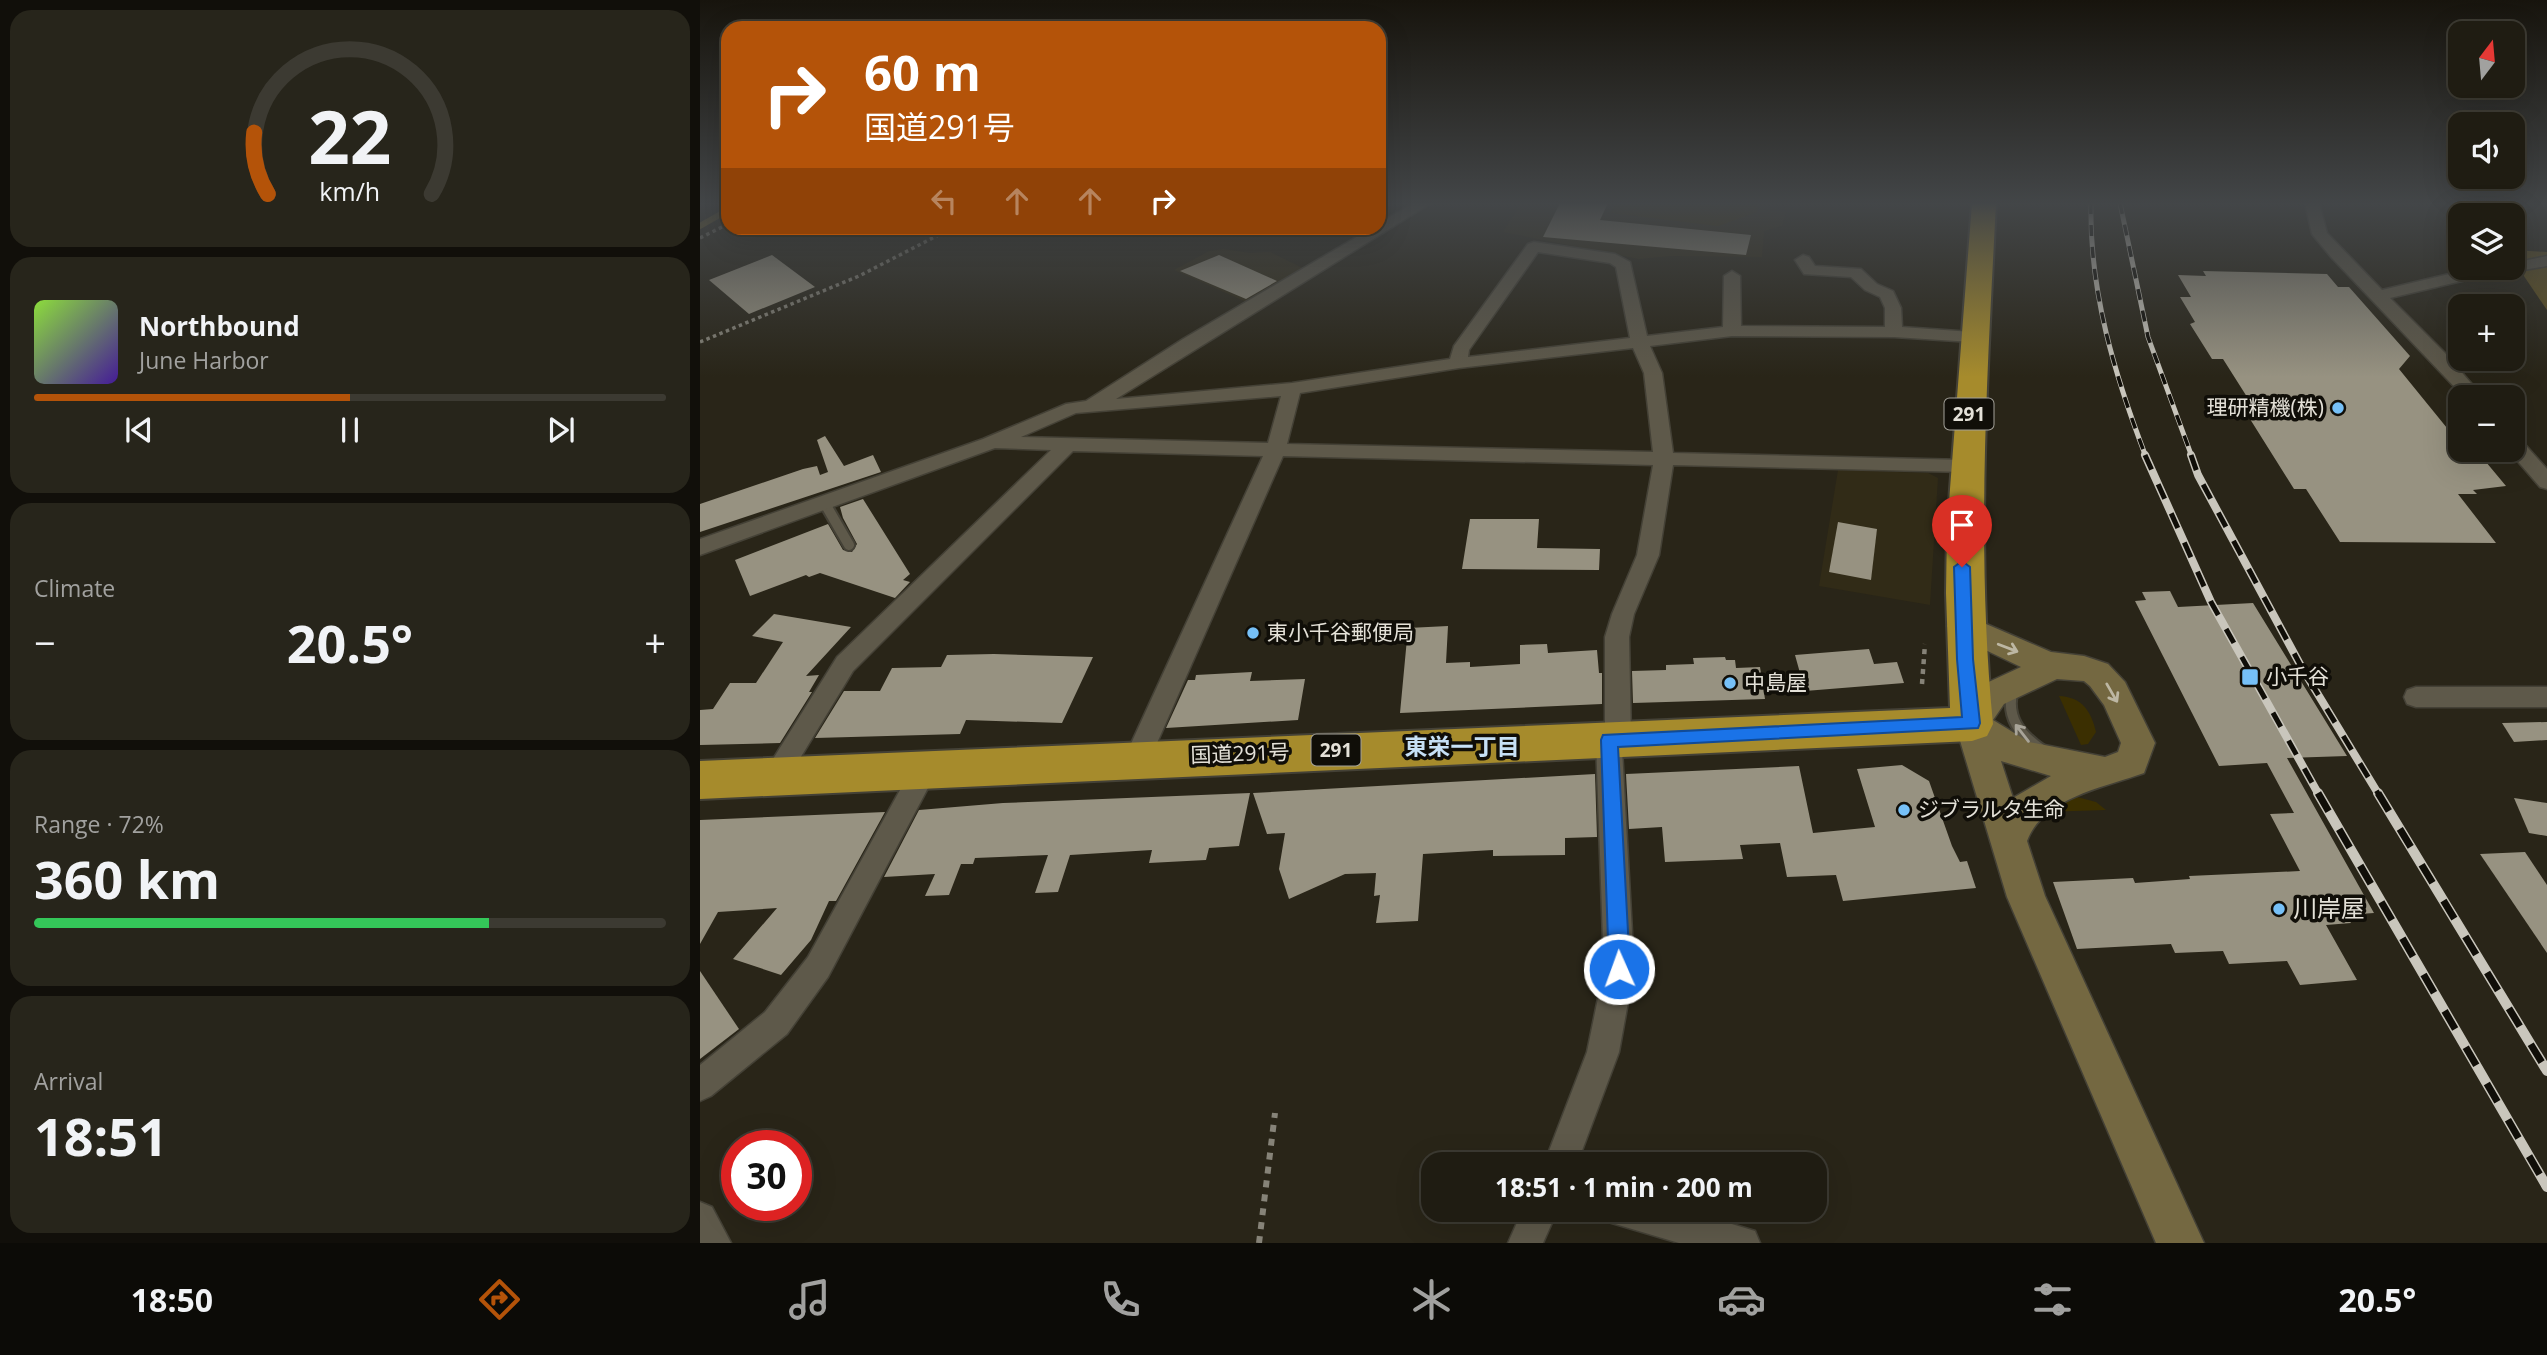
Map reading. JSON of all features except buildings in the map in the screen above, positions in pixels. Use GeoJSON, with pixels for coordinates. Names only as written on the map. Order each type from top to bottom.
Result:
{"type":"FeatureCollection","features":[{"type":"Feature","properties":{"kind":"highway","name":"291"},"geometry":{"type":"LineString","coordinates":[[1972,723],[1963,626],[1962,530],[1979,261]]}},
{"type":"Feature","properties":{"kind":"highway","name":"国道291号"},"geometry":{"type":"LineString","coordinates":[[700,780],[1972,723]]}},
{"type":"Feature","properties":{"kind":"street"},"geometry":{"type":"LineString","coordinates":[[1091,407],[1201,336],[1327,261]]}},
{"type":"Feature","properties":{"kind":"street"},"geometry":{"type":"LineString","coordinates":[[1459,363],[1460,350],[1524,261]]}},
{"type":"Feature","properties":{"kind":"street"},"geometry":{"type":"LineString","coordinates":[[1565,1152],[1603,1052],[1619,969],[1614,740],[1617,637],[1623,614],[1648,555],[1664,461],[1653,373],[1639,341],[1623,265],[1618,261]]}},
{"type":"Feature","properties":{"kind":"street"},"geometry":{"type":"LineString","coordinates":[[1804,261],[1810,271],[1855,272],[1871,287],[1887,294],[1893,308],[1894,332]]}},
{"type":"Feature","properties":{"kind":"street"},"geometry":{"type":"LineString","coordinates":[[2346,261],[2463,385]]}},
{"type":"Feature","properties":{"kind":"street"},"geometry":{"type":"LineString","coordinates":[[2525,266],[2547,261]]}},
{"type":"Feature","properties":{"kind":"street"},"geometry":{"type":"LineString","coordinates":[[1732,276],[1732,331]]}},
{"type":"Feature","properties":{"kind":"street"},"geometry":{"type":"LineString","coordinates":[[2379,296],[2448,279]]}},
{"type":"Feature","properties":{"kind":"street"},"geometry":{"type":"LineString","coordinates":[[700,547],[990,443],[1073,408],[1292,389],[1459,363],[1732,331],[1894,332],[1972,337]]}},
{"type":"Feature","properties":{"kind":"street"},"geometry":{"type":"LineString","coordinates":[[1137,759],[1275,451],[1292,389]]}},
{"type":"Feature","properties":{"kind":"street"},"geometry":{"type":"LineString","coordinates":[[990,443],[1664,461],[1966,466]]}},
{"type":"Feature","properties":{"kind":"street"},"geometry":{"type":"LineString","coordinates":[[776,775],[845,664],[1069,444]]}},
{"type":"Feature","properties":{"kind":"street"},"geometry":{"type":"LineString","coordinates":[[2525,457],[2547,482]]}},
{"type":"Feature","properties":{"kind":"street"},"geometry":{"type":"LineString","coordinates":[[1963,626],[1991,642],[2055,666],[2089,670],[2101,676],[2111,688],[2138,743],[2132,762],[2037,800],[2016,818],[2008,842]]}},
{"type":"Feature","properties":{"kind":"street"},"geometry":{"type":"LineString","coordinates":[[1972,723],[1992,695],[2055,666]]}},
{"type":"Feature","properties":{"kind":"street"},"geometry":{"type":"LineString","coordinates":[[2416,697],[2547,697]]}},
{"type":"Feature","properties":{"kind":"street"},"geometry":{"type":"LineString","coordinates":[[1972,723],[2006,748],[2026,756],[2108,772]]}},
{"type":"Feature","properties":{"kind":"street"},"geometry":{"type":"LineString","coordinates":[[1972,723],[2031,909],[2180,1243]]}},
{"type":"Feature","properties":{"kind":"street"},"geometry":{"type":"LineString","coordinates":[[700,1085],[776,1023],[818,967],[925,769]]}},
{"type":"Feature","properties":{"kind":"street"},"geometry":{"type":"LineString","coordinates":[[700,1219],[715,1243]]}},
{"type":"Feature","properties":{"kind":"street"},"geometry":{"type":"LineString","coordinates":[[1525,1243],[1535,1222]]}},
{"type":"Feature","properties":{"kind":"street"},"geometry":{"type":"LineString","coordinates":[[1665,1222],[1743,1243]]}},
{"type":"Feature","properties":{"kind":"lane"},"geometry":{"type":"LineString","coordinates":[[824,502],[849,545]]}},
{"type":"Feature","properties":{"kind":"lane"},"geometry":{"type":"LineString","coordinates":[[2015,684],[2008,701],[2017,727],[2031,743],[2065,765]]}},
{"type":"Feature","properties":{"kind":"path"},"geometry":{"type":"LineString","coordinates":[[700,342],[859,276],[888,261]]}},
{"type":"Feature","properties":{"kind":"path"},"geometry":{"type":"LineString","coordinates":[[1922,684],[1925,644]]}},
{"type":"Feature","properties":{"kind":"path"},"geometry":{"type":"LineString","coordinates":[[1259,1243],[1275,1114]]}},
{"type":"Feature","properties":{"kind":"shaded area"},"geometry":{"type":"Polygon","coordinates":[[[1191,261],[1288,261],[1309,271],[1251,304],[1174,270],[1191,261]]]}},
{"type":"Feature","properties":{"kind":"shaded area"},"geometry":{"type":"Polygon","coordinates":[[[2525,261],[2547,261],[2547,310],[2525,278],[2525,261]]]}},
{"type":"Feature","properties":{"kind":"shaded area"},"geometry":{"type":"Polygon","coordinates":[[[1838,470],[1928,473],[1938,478],[1930,605],[1819,586],[1838,470]]]}},
{"type":"Feature","properties":{"kind":"shaded area"},"geometry":{"type":"Polygon","coordinates":[[[2059,696],[2074,699],[2088,712],[2096,732],[2088,744],[2081,745],[2059,696]]]}},
{"type":"Feature","properties":{"kind":"shaded area"},"geometry":{"type":"Polygon","coordinates":[[[2077,797],[2096,802],[2106,810],[2044,812],[2063,798],[2077,797]]]}},
{"type":"Feature","properties":{"kind":"railway"},"geometry":{"type":"LineString","coordinates":[[2094,261],[2099,301],[2114,364],[2146,457]]}},
{"type":"Feature","properties":{"kind":"railway"},"geometry":{"type":"LineString","coordinates":[[2132,261],[2148,337],[2192,457]]}},
{"type":"Feature","properties":{"kind":"railway"},"geometry":{"type":"LineString","coordinates":[[2145,455],[2211,602],[2319,795]]}},
{"type":"Feature","properties":{"kind":"railway"},"geometry":{"type":"LineString","coordinates":[[2191,455],[2198,475],[2302,668],[2379,795]]}},
{"type":"Feature","properties":{"kind":"railway"},"geometry":{"type":"LineString","coordinates":[[2318,793],[2547,1187]]}},
{"type":"Feature","properties":{"kind":"railway"},"geometry":{"type":"LineString","coordinates":[[2378,793],[2547,1071]]}},
{"type":"Feature","properties":{"kind":"place","name":"理研精機(株)"},"geometry":{"type":"Point","coordinates":[2338,408]}},
{"type":"Feature","properties":{"kind":"place","name":"東小千谷郵便局"},"geometry":{"type":"Point","coordinates":[1253,633]}},
{"type":"Feature","properties":{"kind":"place","name":"小千谷"},"geometry":{"type":"Point","coordinates":[2250,677]}},
{"type":"Feature","properties":{"kind":"place","name":"中島屋"},"geometry":{"type":"Point","coordinates":[1730,683]}},
{"type":"Feature","properties":{"kind":"place","name":"ジブラルタ生命"},"geometry":{"type":"Point","coordinates":[1904,810]}},
{"type":"Feature","properties":{"kind":"place","name":"川岸屋"},"geometry":{"type":"Point","coordinates":[2279,909]}},
{"type":"Feature","properties":{"kind":"district","name":"東栄一丁目"},"geometry":{"type":"Point","coordinates":[1462,747]}},
{"type":"Feature","properties":{"kind":"route"},"geometry":{"type":"LineString","coordinates":[[1619,969],[1609,740],[1972,723],[1965,659],[1962,567]]}}]}
